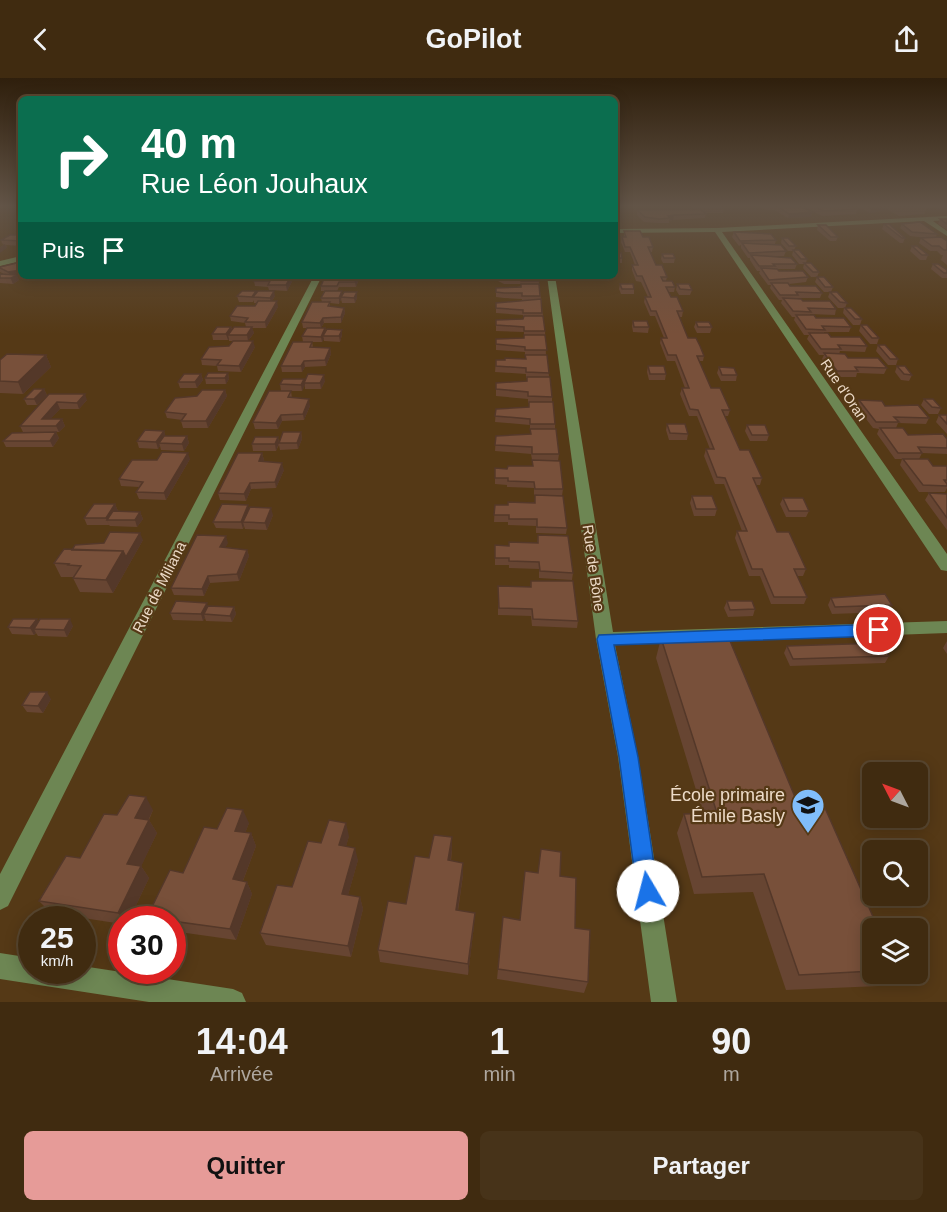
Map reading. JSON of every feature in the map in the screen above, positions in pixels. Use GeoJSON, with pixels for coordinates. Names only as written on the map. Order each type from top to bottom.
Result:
{"type":"FeatureCollection","features":[{"type":"Feature","properties":{"kind":"street","name":"Rue d'Oran"},"geometry":{"type":"LineString","coordinates":[[729,248],[947,567]]}},
{"type":"Feature","properties":{"kind":"street"},"geometry":{"type":"LineString","coordinates":[[0,264],[18,259]]}},
{"type":"Feature","properties":{"kind":"street","name":"Rue de Miliana"},"geometry":{"type":"LineString","coordinates":[[0,898],[316,279]]}},
{"type":"Feature","properties":{"kind":"street","name":"Rue de Bône"},"geometry":{"type":"LineString","coordinates":[[550,279],[605,639],[628,757],[664,1002]]}},
{"type":"Feature","properties":{"kind":"street"},"geometry":{"type":"LineString","coordinates":[[605,639],[947,627]]}},
{"type":"Feature","properties":{"kind":"street"},"geometry":{"type":"LineString","coordinates":[[0,966],[222,1001]]}},
{"type":"Feature","properties":{"kind":"building"},"geometry":{"type":"Polygon","coordinates":[[[630,248],[648,248],[656,265],[662,265],[667,277],[661,277],[663,281],[672,281],[675,287],[666,287],[671,297],[677,297],[683,311],[677,311],[688,338],[696,338],[700,346],[704,356],[697,356],[711,388],[720,388],[730,410],[722,410],[740,450],[749,450],[762,478],[753,478],[777,532],[789,532],[806,569],[794,569],[807,597],[774,597],[762,569],[752,569],[737,531],[747,531],[725,478],[717,477],[706,449],[714,449],[698,410],[690,409],[682,388],[689,388],[676,355],[668,355],[661,338],[667,338],[656,311],[651,311],[645,297],[651,297],[642,276],[637,276],[632,265],[638,265],[630,248]]]}},
{"type":"Feature","properties":{"kind":"building"},"geometry":{"type":"Polygon","coordinates":[[[746,248],[784,248],[786,251],[749,253],[746,248]]]}},
{"type":"Feature","properties":{"kind":"building"},"geometry":{"type":"Polygon","coordinates":[[[914,248],[920,248],[928,255],[922,255],[914,248]]]}},
{"type":"Feature","properties":{"kind":"building"},"geometry":{"type":"Polygon","coordinates":[[[793,250],[799,250],[807,259],[801,259],[793,250]]]}},
{"type":"Feature","properties":{"kind":"building"},"geometry":{"type":"Polygon","coordinates":[[[662,254],[673,254],[675,258],[664,258],[662,254]]]}},
{"type":"Feature","properties":{"kind":"building"},"geometry":{"type":"Polygon","coordinates":[[[751,255],[791,258],[797,264],[759,266],[751,255]]]}},
{"type":"Feature","properties":{"kind":"building"},"geometry":{"type":"Polygon","coordinates":[[[18,263],[18,270],[8,272],[0,267],[18,263]]]}},
{"type":"Feature","properties":{"kind":"building"},"geometry":{"type":"Polygon","coordinates":[[[804,263],[811,263],[819,272],[813,272],[804,263]]]}},
{"type":"Feature","properties":{"kind":"building"},"geometry":{"type":"Polygon","coordinates":[[[933,264],[938,264],[947,270],[947,273],[944,273],[933,264]]]}},
{"type":"Feature","properties":{"kind":"building"},"geometry":{"type":"Polygon","coordinates":[[[761,268],[803,271],[808,277],[769,280],[761,268]]]}},
{"type":"Feature","properties":{"kind":"building"},"geometry":{"type":"Polygon","coordinates":[[[0,274],[17,275],[11,278],[0,278],[0,274]]]}},
{"type":"Feature","properties":{"kind":"building"},"geometry":{"type":"Polygon","coordinates":[[[817,277],[824,277],[833,287],[825,287],[817,277]]]}},
{"type":"Feature","properties":{"kind":"building"},"geometry":{"type":"Polygon","coordinates":[[[256,279],[289,279],[286,285],[268,285],[270,281],[254,281],[256,279]]]}},
{"type":"Feature","properties":{"kind":"building"},"geometry":{"type":"Polygon","coordinates":[[[324,279],[356,279],[355,282],[339,282],[337,286],[321,286],[324,279]]]}},
{"type":"Feature","properties":{"kind":"building"},"geometry":{"type":"Polygon","coordinates":[[[521,279],[539,279],[539,281],[521,281],[521,279]]]}},
{"type":"Feature","properties":{"kind":"building"},"geometry":{"type":"Polygon","coordinates":[[[771,283],[816,286],[822,293],[796,292],[798,295],[780,295],[771,283]]]}},
{"type":"Feature","properties":{"kind":"building"},"geometry":{"type":"Polygon","coordinates":[[[521,284],[539,284],[540,296],[496,292],[496,288],[521,287],[521,284]]]}},
{"type":"Feature","properties":{"kind":"building"},"geometry":{"type":"Polygon","coordinates":[[[620,284],[633,284],[634,289],[622,289],[620,284]]]}},
{"type":"Feature","properties":{"kind":"building"},"geometry":{"type":"Polygon","coordinates":[[[677,284],[689,284],[692,290],[680,289],[677,284]]]}},
{"type":"Feature","properties":{"kind":"building"},"geometry":{"type":"Polygon","coordinates":[[[242,291],[256,291],[252,297],[237,296],[242,291]]]}},
{"type":"Feature","properties":{"kind":"building"},"geometry":{"type":"Polygon","coordinates":[[[258,291],[274,291],[270,298],[253,297],[258,291]]]}},
{"type":"Feature","properties":{"kind":"building"},"geometry":{"type":"Polygon","coordinates":[[[325,291],[342,291],[339,298],[321,298],[325,291]]]}},
{"type":"Feature","properties":{"kind":"building"},"geometry":{"type":"Polygon","coordinates":[[[344,292],[357,292],[354,298],[341,297],[344,292]]]}},
{"type":"Feature","properties":{"kind":"building"},"geometry":{"type":"Polygon","coordinates":[[[830,292],[837,292],[847,303],[840,302],[830,292]]]}},
{"type":"Feature","properties":{"kind":"building"},"geometry":{"type":"Polygon","coordinates":[[[783,298],[830,301],[836,309],[808,308],[811,312],[793,311],[783,298]]]}},
{"type":"Feature","properties":{"kind":"building"},"geometry":{"type":"Polygon","coordinates":[[[541,299],[542,313],[523,313],[523,310],[496,308],[496,303],[541,299]]]}},
{"type":"Feature","properties":{"kind":"building"},"geometry":{"type":"Polygon","coordinates":[[[258,301],[277,301],[265,322],[245,322],[248,318],[230,316],[237,306],[255,306],[258,301]]]}},
{"type":"Feature","properties":{"kind":"building"},"geometry":{"type":"Polygon","coordinates":[[[312,302],[330,302],[328,306],[344,308],[341,317],[323,318],[320,323],[302,322],[312,302]]]}},
{"type":"Feature","properties":{"kind":"building"},"geometry":{"type":"Polygon","coordinates":[[[845,308],[851,308],[862,319],[855,319],[845,308]]]}},
{"type":"Feature","properties":{"kind":"building"},"geometry":{"type":"Polygon","coordinates":[[[796,315],[844,318],[851,327],[822,326],[825,330],[806,329],[796,315]]]}},
{"type":"Feature","properties":{"kind":"building"},"geometry":{"type":"Polygon","coordinates":[[[524,316],[543,316],[545,331],[524,331],[524,327],[496,325],[496,320],[523,319],[524,316]]]}},
{"type":"Feature","properties":{"kind":"building"},"geometry":{"type":"Polygon","coordinates":[[[633,321],[647,321],[649,327],[634,327],[633,321]]]}},
{"type":"Feature","properties":{"kind":"building"},"geometry":{"type":"Polygon","coordinates":[[[696,322],[709,322],[712,327],[698,327],[696,322]]]}},
{"type":"Feature","properties":{"kind":"building"},"geometry":{"type":"Polygon","coordinates":[[[861,325],[867,325],[879,338],[872,338],[861,325]]]}},
{"type":"Feature","properties":{"kind":"building"},"geometry":{"type":"Polygon","coordinates":[[[217,327],[231,327],[226,334],[212,334],[217,327]]]}},
{"type":"Feature","properties":{"kind":"building"},"geometry":{"type":"Polygon","coordinates":[[[234,327],[252,327],[247,335],[228,335],[234,327]]]}},
{"type":"Feature","properties":{"kind":"building"},"geometry":{"type":"Polygon","coordinates":[[[307,328],[325,328],[321,337],[302,336],[307,328]]]}},
{"type":"Feature","properties":{"kind":"building"},"geometry":{"type":"Polygon","coordinates":[[[327,329],[342,330],[339,336],[323,336],[327,329]]]}},
{"type":"Feature","properties":{"kind":"building"},"geometry":{"type":"Polygon","coordinates":[[[809,333],[828,333],[831,337],[860,337],[867,346],[838,345],[841,349],[821,349],[809,333]]]}},
{"type":"Feature","properties":{"kind":"building"},"geometry":{"type":"Polygon","coordinates":[[[524,335],[545,335],[547,350],[525,350],[525,347],[496,344],[496,339],[524,338],[524,335]]]}},
{"type":"Feature","properties":{"kind":"building"},"geometry":{"type":"Polygon","coordinates":[[[233,341],[253,341],[239,366],[217,365],[221,360],[201,359],[209,347],[229,346],[233,341]]]}},
{"type":"Feature","properties":{"kind":"building"},"geometry":{"type":"Polygon","coordinates":[[[293,342],[312,342],[310,347],[330,348],[325,360],[304,361],[301,366],[281,366],[293,342]]]}},
{"type":"Feature","properties":{"kind":"building"},"geometry":{"type":"Polygon","coordinates":[[[878,345],[885,345],[898,359],[890,359],[878,345]]]}},
{"type":"Feature","properties":{"kind":"building"},"geometry":{"type":"Polygon","coordinates":[[[824,353],[845,354],[848,358],[878,358],[887,368],[855,367],[858,371],[837,371],[824,353]]]}},
{"type":"Feature","properties":{"kind":"building"},"geometry":{"type":"Polygon","coordinates":[[[7,354],[46,355],[18,382],[0,381],[0,360],[7,354]]]}},
{"type":"Feature","properties":{"kind":"building"},"geometry":{"type":"Polygon","coordinates":[[[525,355],[547,355],[549,373],[526,372],[526,368],[496,366],[496,360],[526,359],[525,355]]]}},
{"type":"Feature","properties":{"kind":"building"},"geometry":{"type":"Polygon","coordinates":[[[648,366],[664,366],[666,374],[650,374],[648,366]]]}},
{"type":"Feature","properties":{"kind":"building"},"geometry":{"type":"Polygon","coordinates":[[[897,366],[905,366],[912,375],[904,374],[897,366]]]}},
{"type":"Feature","properties":{"kind":"building"},"geometry":{"type":"Polygon","coordinates":[[[719,367],[734,368],[737,375],[722,375],[719,367]]]}},
{"type":"Feature","properties":{"kind":"building"},"geometry":{"type":"Polygon","coordinates":[[[208,373],[228,373],[225,378],[205,378],[208,373]]]}},
{"type":"Feature","properties":{"kind":"building"},"geometry":{"type":"Polygon","coordinates":[[[184,374],[201,374],[195,382],[178,382],[184,374]]]}},
{"type":"Feature","properties":{"kind":"building"},"geometry":{"type":"Polygon","coordinates":[[[308,374],[324,375],[320,383],[304,383],[308,374]]]}},
{"type":"Feature","properties":{"kind":"building"},"geometry":{"type":"Polygon","coordinates":[[[527,377],[550,377],[552,397],[528,396],[528,392],[496,389],[496,383],[527,381],[527,377]]]}},
{"type":"Feature","properties":{"kind":"building"},"geometry":{"type":"Polygon","coordinates":[[[283,379],[304,379],[301,385],[280,384],[283,379]]]}},
{"type":"Feature","properties":{"kind":"building"},"geometry":{"type":"Polygon","coordinates":[[[34,389],[44,389],[34,399],[24,399],[34,389]]]}},
{"type":"Feature","properties":{"kind":"building"},"geometry":{"type":"Polygon","coordinates":[[[202,390],[225,390],[206,421],[181,421],[186,414],[165,412],[175,398],[197,396],[202,390]]]}},
{"type":"Feature","properties":{"kind":"building"},"geometry":{"type":"Polygon","coordinates":[[[269,391],[291,391],[288,397],[309,399],[303,414],[281,415],[276,423],[253,422],[269,391]]]}},
{"type":"Feature","properties":{"kind":"building"},"geometry":{"type":"Polygon","coordinates":[[[49,394],[85,394],[77,403],[57,402],[42,419],[62,419],[56,426],[20,426],[49,394]]]}},
{"type":"Feature","properties":{"kind":"building"},"geometry":{"type":"Polygon","coordinates":[[[924,399],[933,399],[941,408],[932,407],[924,399]]]}},
{"type":"Feature","properties":{"kind":"building"},"geometry":{"type":"Polygon","coordinates":[[[859,400],[882,401],[885,406],[918,405],[929,418],[894,417],[899,422],[876,422],[859,400]]]}},
{"type":"Feature","properties":{"kind":"building"},"geometry":{"type":"Polygon","coordinates":[[[529,402],[553,402],[555,424],[530,424],[530,419],[495,416],[496,409],[529,407],[529,402]]]}},
{"type":"Feature","properties":{"kind":"building"},"geometry":{"type":"Polygon","coordinates":[[[939,415],[947,415],[947,424],[939,415]]]}},
{"type":"Feature","properties":{"kind":"building"},"geometry":{"type":"Polygon","coordinates":[[[667,424],[685,424],[688,434],[670,433],[667,424]]]}},
{"type":"Feature","properties":{"kind":"building"},"geometry":{"type":"Polygon","coordinates":[[[747,425],[765,425],[769,435],[752,435],[747,425]]]}},
{"type":"Feature","properties":{"kind":"building"},"geometry":{"type":"Polygon","coordinates":[[[880,428],[903,428],[908,435],[943,434],[947,439],[947,448],[918,447],[922,453],[898,453],[880,428]]]}},
{"type":"Feature","properties":{"kind":"building"},"geometry":{"type":"Polygon","coordinates":[[[530,429],[556,429],[559,454],[532,454],[532,447],[495,445],[496,436],[531,434],[530,429]]]}},
{"type":"Feature","properties":{"kind":"building"},"geometry":{"type":"Polygon","coordinates":[[[145,430],[164,431],[156,442],[137,441],[145,430]]]}},
{"type":"Feature","properties":{"kind":"building"},"geometry":{"type":"Polygon","coordinates":[[[56,432],[50,441],[3,441],[12,433],[56,432]]]}},
{"type":"Feature","properties":{"kind":"building"},"geometry":{"type":"Polygon","coordinates":[[[283,432],[301,432],[297,443],[279,443],[283,432]]]}},
{"type":"Feature","properties":{"kind":"building"},"geometry":{"type":"Polygon","coordinates":[[[164,436],[187,436],[182,444],[159,443],[164,436]]]}},
{"type":"Feature","properties":{"kind":"building"},"geometry":{"type":"Polygon","coordinates":[[[255,437],[278,437],[275,444],[252,444],[255,437]]]}},
{"type":"Feature","properties":{"kind":"building"},"geometry":{"type":"Polygon","coordinates":[[[162,452],[188,453],[164,493],[136,492],[143,482],[119,479],[132,460],[157,460],[162,452]]]}},
{"type":"Feature","properties":{"kind":"building"},"geometry":{"type":"Polygon","coordinates":[[[238,453],[262,453],[259,461],[282,463],[275,482],[250,483],[244,494],[218,493],[238,453]]]}},
{"type":"Feature","properties":{"kind":"building"},"geometry":{"type":"Polygon","coordinates":[[[903,459],[928,459],[933,466],[947,466],[947,480],[944,480],[947,486],[923,485],[903,459]]]}},
{"type":"Feature","properties":{"kind":"building"},"geometry":{"type":"Polygon","coordinates":[[[532,460],[560,461],[563,489],[535,489],[534,482],[495,478],[495,468],[533,466],[532,460]]]}},
{"type":"Feature","properties":{"kind":"building"},"geometry":{"type":"Polygon","coordinates":[[[929,493],[947,494],[947,518],[929,493]]]}},
{"type":"Feature","properties":{"kind":"building"},"geometry":{"type":"Polygon","coordinates":[[[535,495],[563,496],[567,528],[537,527],[537,519],[509,519],[509,515],[494,515],[495,505],[508,505],[508,502],[535,503],[535,495]]]}},
{"type":"Feature","properties":{"kind":"building"},"geometry":{"type":"Polygon","coordinates":[[[692,496],[712,496],[717,509],[696,509],[692,496]]]}},
{"type":"Feature","properties":{"kind":"building"},"geometry":{"type":"Polygon","coordinates":[[[783,498],[803,498],[809,511],[789,511],[783,498]]]}},
{"type":"Feature","properties":{"kind":"building"},"geometry":{"type":"Polygon","coordinates":[[[94,504],[115,504],[106,518],[84,518],[94,504]]]}},
{"type":"Feature","properties":{"kind":"building"},"geometry":{"type":"Polygon","coordinates":[[[222,504],[248,505],[241,522],[213,522],[222,504]]]}},
{"type":"Feature","properties":{"kind":"building"},"geometry":{"type":"Polygon","coordinates":[[[250,507],[271,508],[265,523],[243,522],[250,507]]]}},
{"type":"Feature","properties":{"kind":"building"},"geometry":{"type":"Polygon","coordinates":[[[113,511],[140,512],[135,520],[107,520],[113,511]]]}},
{"type":"Feature","properties":{"kind":"building"},"geometry":{"type":"Polygon","coordinates":[[[110,532],[140,533],[126,557],[123,551],[72,550],[75,545],[104,543],[110,532]]]}},
{"type":"Feature","properties":{"kind":"building"},"geometry":{"type":"Polygon","coordinates":[[[197,535],[226,536],[220,547],[247,550],[237,574],[208,576],[202,589],[171,588],[197,535]]]}},
{"type":"Feature","properties":{"kind":"building"},"geometry":{"type":"Polygon","coordinates":[[[538,535],[568,536],[573,573],[540,571],[539,562],[495,558],[495,545],[509,546],[509,542],[538,543],[538,535]]]}},
{"type":"Feature","properties":{"kind":"building"},"geometry":{"type":"Polygon","coordinates":[[[64,549],[123,551],[106,580],[73,578],[81,566],[54,563],[64,549]]]}},
{"type":"Feature","properties":{"kind":"building"},"geometry":{"type":"Polygon","coordinates":[[[531,581],[573,581],[578,621],[533,619],[532,609],[499,608],[498,586],[531,587],[531,581]]]}},
{"type":"Feature","properties":{"kind":"building"},"geometry":{"type":"Polygon","coordinates":[[[885,594],[892,605],[835,607],[831,598],[885,594]]]}},
{"type":"Feature","properties":{"kind":"building"},"geometry":{"type":"Polygon","coordinates":[[[176,601],[207,603],[201,614],[170,613],[176,601]]]}},
{"type":"Feature","properties":{"kind":"building"},"geometry":{"type":"Polygon","coordinates":[[[727,601],[752,601],[755,609],[730,610],[727,601]]]}},
{"type":"Feature","properties":{"kind":"building"},"geometry":{"type":"Polygon","coordinates":[[[208,606],[234,607],[230,616],[204,614],[208,606]]]}},
{"type":"Feature","properties":{"kind":"building"},"geometry":{"type":"Polygon","coordinates":[[[13,619],[37,619],[30,628],[8,627],[13,619]]]}},
{"type":"Feature","properties":{"kind":"building"},"geometry":{"type":"Polygon","coordinates":[[[40,619],[70,619],[64,630],[34,629],[40,619]]]}},
{"type":"Feature","properties":{"kind":"building"},"geometry":{"type":"Polygon","coordinates":[[[728,636],[800,809],[825,808],[862,892],[862,906],[868,906],[874,918],[862,918],[862,972],[799,975],[764,874],[702,877],[684,814],[717,813],[661,638],[728,636]]]}},
{"type":"Feature","properties":{"kind":"building"},"geometry":{"type":"Polygon","coordinates":[[[881,643],[889,656],[793,659],[787,646],[881,643]]]}},
{"type":"Feature","properties":{"kind":"building"},"geometry":{"type":"Polygon","coordinates":[[[30,692],[47,692],[38,706],[22,705],[30,692]]]}},
{"type":"Feature","properties":{"kind":"building"},"geometry":{"type":"Polygon","coordinates":[[[129,795],[146,797],[135,818],[149,820],[127,864],[141,866],[121,906],[108,906],[108,911],[96,910],[96,906],[72,906],[39,901],[66,856],[80,858],[104,814],[117,815],[129,795]]]}},
{"type":"Feature","properties":{"kind":"building"},"geometry":{"type":"Polygon","coordinates":[[[227,808],[243,810],[235,831],[251,833],[233,879],[247,882],[230,929],[186,923],[186,906],[152,906],[170,870],[183,873],[204,827],[217,829],[227,808]]]}},
{"type":"Feature","properties":{"kind":"building"},"geometry":{"type":"Polygon","coordinates":[[[329,820],[346,823],[339,845],[355,848],[342,894],[360,897],[348,946],[260,933],[277,885],[292,887],[308,841],[321,843],[329,820]]]}},
{"type":"Feature","properties":{"kind":"building"},"geometry":{"type":"Polygon","coordinates":[[[434,835],[452,837],[448,860],[463,863],[456,910],[475,913],[468,964],[378,950],[388,901],[406,904],[415,856],[429,858],[434,835]]]}},
{"type":"Feature","properties":{"kind":"building"},"geometry":{"type":"Polygon","coordinates":[[[541,849],[561,852],[560,876],[576,878],[575,928],[590,930],[588,982],[498,969],[503,917],[520,920],[525,871],[538,873],[541,849]]]}},
{"type":"Feature","properties":{"kind":"place","name":"École primaire Émile Basly"},"geometry":{"type":"Point","coordinates":[808,834]}},
{"type":"Feature","properties":{"kind":"route"},"geometry":{"type":"LineString","coordinates":[[648,891],[628,757],[605,639],[879,630]]}}]}
